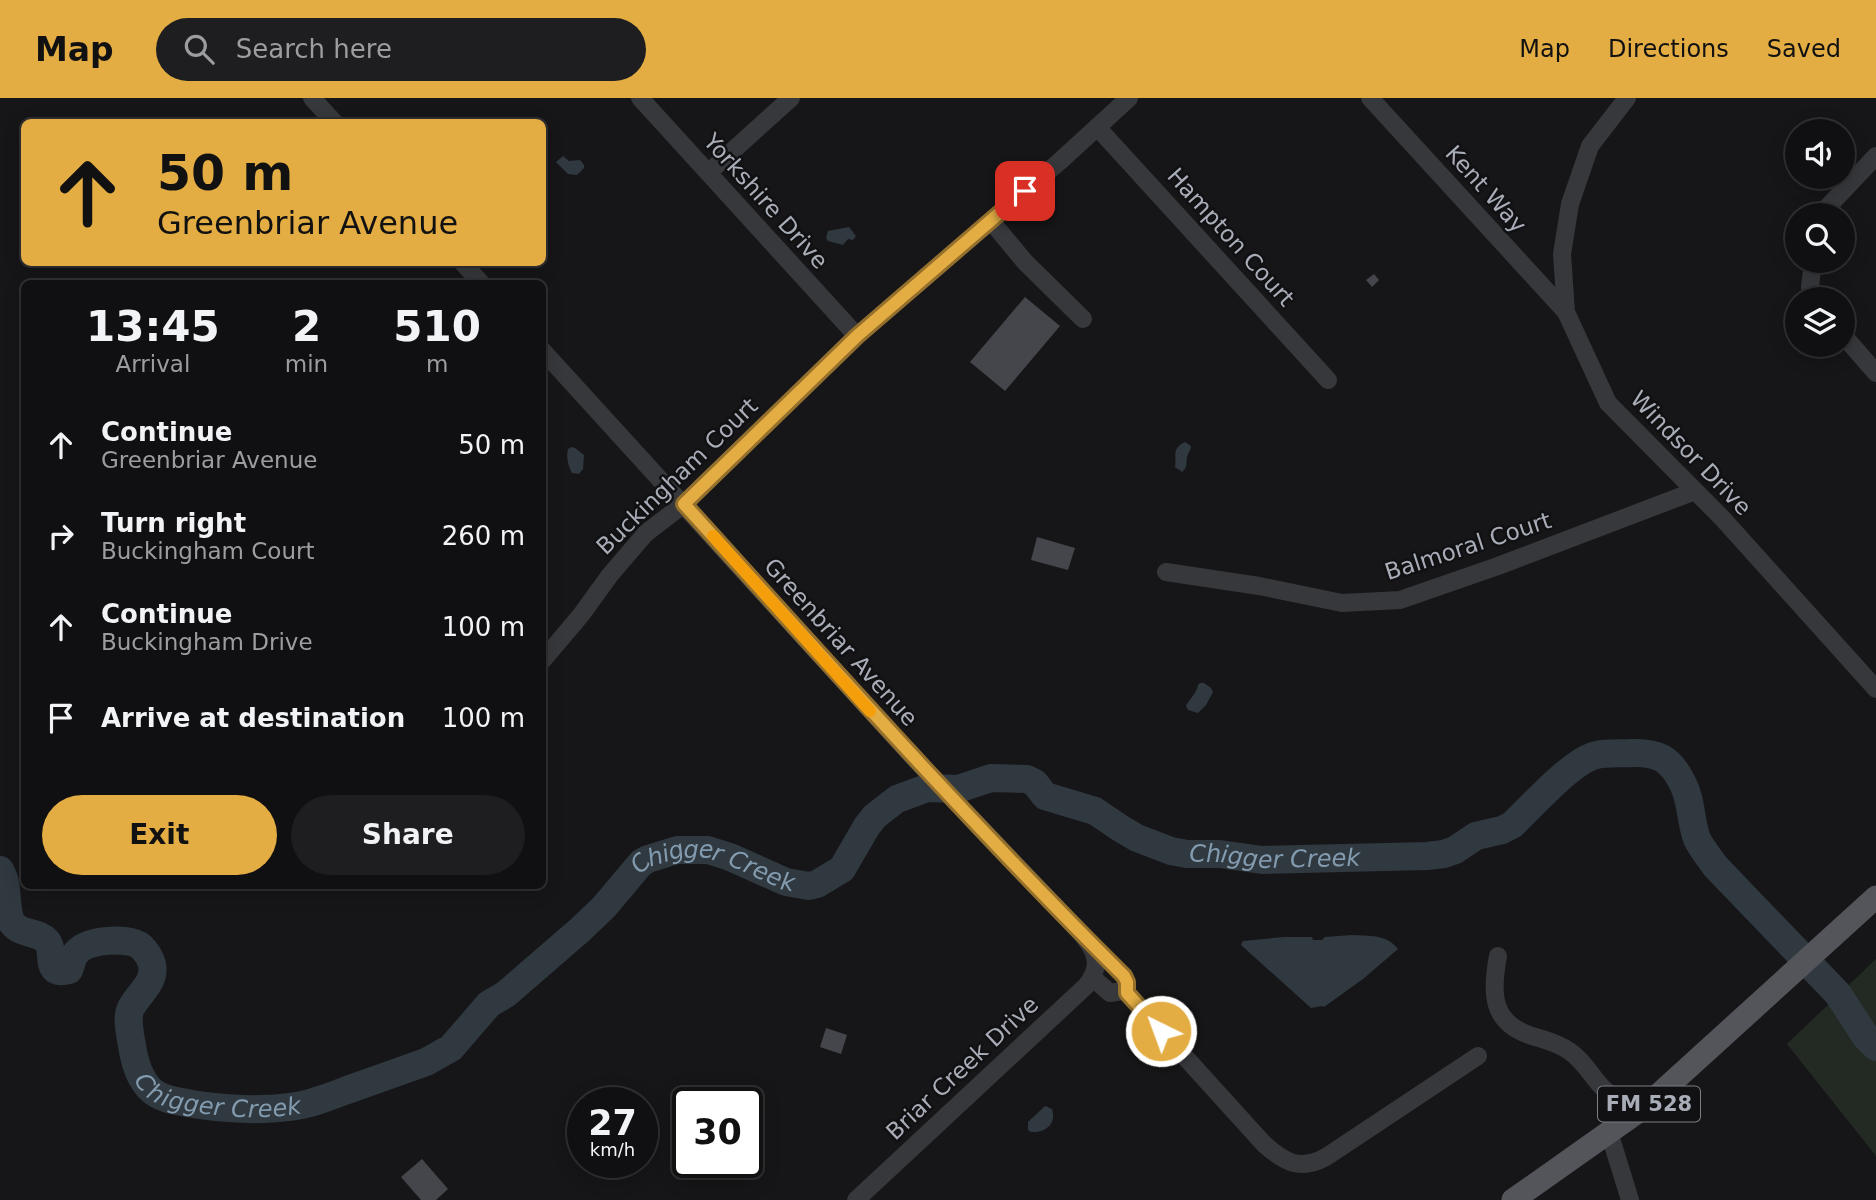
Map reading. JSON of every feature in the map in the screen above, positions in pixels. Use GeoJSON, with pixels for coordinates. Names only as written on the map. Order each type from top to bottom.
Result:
{"type":"FeatureCollection","features":[{"type":"Feature","properties":{"kind":"main road","name":"FM 528"},"geometry":{"type":"LineString","coordinates":[[1513,1200],[1646,1106],[1876,897]]}},
{"type":"Feature","properties":{"kind":"street"},"geometry":{"type":"LineString","coordinates":[[312,98],[331,119]]}},
{"type":"Feature","properties":{"kind":"street","name":"Yorkshire Drive"},"geometry":{"type":"LineString","coordinates":[[640,98],[857,336]]}},
{"type":"Feature","properties":{"kind":"street"},"geometry":{"type":"LineString","coordinates":[[708,173],[791,98]]}},
{"type":"Feature","properties":{"kind":"street","name":"Buckingham Court"},"geometry":{"type":"LineString","coordinates":[[546,656],[646,533],[684,504],[857,336],[1129,98]]}},
{"type":"Feature","properties":{"kind":"street","name":"Kent Way"},"geometry":{"type":"LineString","coordinates":[[1370,98],[1566,312]]}},
{"type":"Feature","properties":{"kind":"street","name":"Windsor Drive"},"geometry":{"type":"LineString","coordinates":[[1627,98],[1590,146],[1570,204],[1562,254],[1566,312],[1608,403],[1723,519],[1876,690]]}},
{"type":"Feature","properties":{"kind":"street","name":"Hampton Court"},"geometry":{"type":"LineString","coordinates":[[1097,127],[1328,380]]}},
{"type":"Feature","properties":{"kind":"street"},"geometry":{"type":"LineString","coordinates":[[1831,203],[1876,156]]}},
{"type":"Feature","properties":{"kind":"street"},"geometry":{"type":"LineString","coordinates":[[991,221],[1025,262],[1083,319]]}},
{"type":"Feature","properties":{"kind":"street"},"geometry":{"type":"LineString","coordinates":[[466,266],[478,280]]}},
{"type":"Feature","properties":{"kind":"street"},"geometry":{"type":"LineString","coordinates":[[1855,349],[1876,373]]}},
{"type":"Feature","properties":{"kind":"street","name":"Greenbriar Avenue"},"geometry":{"type":"LineString","coordinates":[[546,354],[912,756],[1086,938],[1094,952],[1095,973]]}},
{"type":"Feature","properties":{"kind":"street","name":"Balmoral Court"},"geometry":{"type":"LineString","coordinates":[[1166,572],[1259,586],[1342,603],[1400,600],[1695,491]]}},
{"type":"Feature","properties":{"kind":"street"},"geometry":{"type":"LineString","coordinates":[[1086,938],[1124,976],[1127,993]]}},
{"type":"Feature","properties":{"kind":"street"},"geometry":{"type":"LineString","coordinates":[[1498,956],[1494,975],[1496,1008],[1503,1019],[1514,1028],[1570,1051],[1603,1088],[1633,1115]]}},
{"type":"Feature","properties":{"kind":"street"},"geometry":{"type":"LineString","coordinates":[[1095,973],[1110,993],[1127,993],[1264,1144],[1285,1161],[1295,1164],[1316,1163],[1478,1056]]}},
{"type":"Feature","properties":{"kind":"street","name":"Briar Creek Drive"},"geometry":{"type":"LineString","coordinates":[[856,1200],[1086,986],[1095,973]]}},
{"type":"Feature","properties":{"kind":"street"},"geometry":{"type":"LineString","coordinates":[[1609,1132],[1630,1200]]}},
{"type":"Feature","properties":{"kind":"shaded area"},"geometry":{"type":"Polygon","coordinates":[[[563,156],[569,161],[580,160],[584,168],[577,175],[568,174],[556,162],[563,156]]]}},
{"type":"Feature","properties":{"kind":"shaded area"},"geometry":{"type":"Polygon","coordinates":[[[849,227],[856,236],[843,245],[826,238],[828,231],[849,227]]]}},
{"type":"Feature","properties":{"kind":"shaded area"},"geometry":{"type":"Polygon","coordinates":[[[1185,442],[1191,447],[1182,472],[1175,467],[1176,453],[1178,447],[1185,442]]]}},
{"type":"Feature","properties":{"kind":"shaded area"},"geometry":{"type":"Polygon","coordinates":[[[572,447],[584,455],[583,469],[579,474],[572,473],[568,464],[568,449],[572,447]]]}},
{"type":"Feature","properties":{"kind":"shaded area"},"geometry":{"type":"Polygon","coordinates":[[[1200,683],[1204,683],[1213,692],[1198,713],[1188,710],[1186,706],[1200,683]]]}},
{"type":"Feature","properties":{"kind":"shaded area"},"geometry":{"type":"Polygon","coordinates":[[[1352,935],[1383,938],[1398,949],[1324,1007],[1311,1008],[1241,945],[1243,941],[1284,937],[1312,937],[1313,940],[1322,940],[1325,937],[1352,935]]]}},
{"type":"Feature","properties":{"kind":"shaded area"},"geometry":{"type":"Polygon","coordinates":[[[1876,959],[1876,1156],[1787,1044],[1876,959]]]}},
{"type":"Feature","properties":{"kind":"shaded area"},"geometry":{"type":"Polygon","coordinates":[[[1045,1106],[1052,1109],[1051,1123],[1045,1129],[1031,1132],[1028,1130],[1028,1122],[1045,1106]]]}},
{"type":"Feature","properties":{"kind":"building"},"geometry":{"type":"Polygon","coordinates":[[[1374,274],[1379,280],[1372,287],[1366,280],[1374,274]]]}},
{"type":"Feature","properties":{"kind":"building"},"geometry":{"type":"Polygon","coordinates":[[[1025,297],[1060,326],[1005,391],[970,362],[1025,297]]]}},
{"type":"Feature","properties":{"kind":"building"},"geometry":{"type":"Polygon","coordinates":[[[1037,537],[1075,548],[1068,570],[1031,560],[1037,537]]]}},
{"type":"Feature","properties":{"kind":"building"},"geometry":{"type":"Polygon","coordinates":[[[826,1028],[847,1035],[841,1054],[820,1047],[826,1028]]]}},
{"type":"Feature","properties":{"kind":"building"},"geometry":{"type":"Polygon","coordinates":[[[422,1159],[448,1189],[436,1200],[421,1200],[401,1177],[422,1159]]]}},
{"type":"Feature","properties":{"kind":"waterway","name":"Chigger Creek"},"geometry":{"type":"LineString","coordinates":[[0,870],[5,881],[10,919],[22,931],[38,935],[47,941],[56,970],[69,970],[78,951],[98,942],[125,941],[140,946],[147,954],[153,972],[131,1008],[129,1021],[138,1070],[149,1088],[160,1096],[199,1105],[244,1109],[278,1108],[328,1097],[426,1062],[451,1048],[489,1004],[506,994],[604,907],[641,863],[677,850],[708,850],[786,882],[809,886],[842,869],[867,826],[897,799],[927,788],[958,789],[991,778],[1027,779],[1035,783],[1045,796],[1095,811],[1137,838],[1187,854],[1220,854],[1262,860],[1427,856],[1455,850],[1476,836],[1512,825],[1562,777],[1593,756],[1640,753],[1655,755],[1673,767],[1688,796],[1693,825],[1703,850],[1715,866],[1838,994],[1866,1037],[1876,1047]]}},
{"type":"Feature","properties":{"kind":"slow traffic"},"geometry":{"type":"LineString","coordinates":[[713,536],[870,711]]}},
{"type":"Feature","properties":{"kind":"route"},"geometry":{"type":"LineString","coordinates":[[1025,191],[857,336],[684,504],[975,824],[1124,976],[1127,993],[1161,1031]]}}]}
